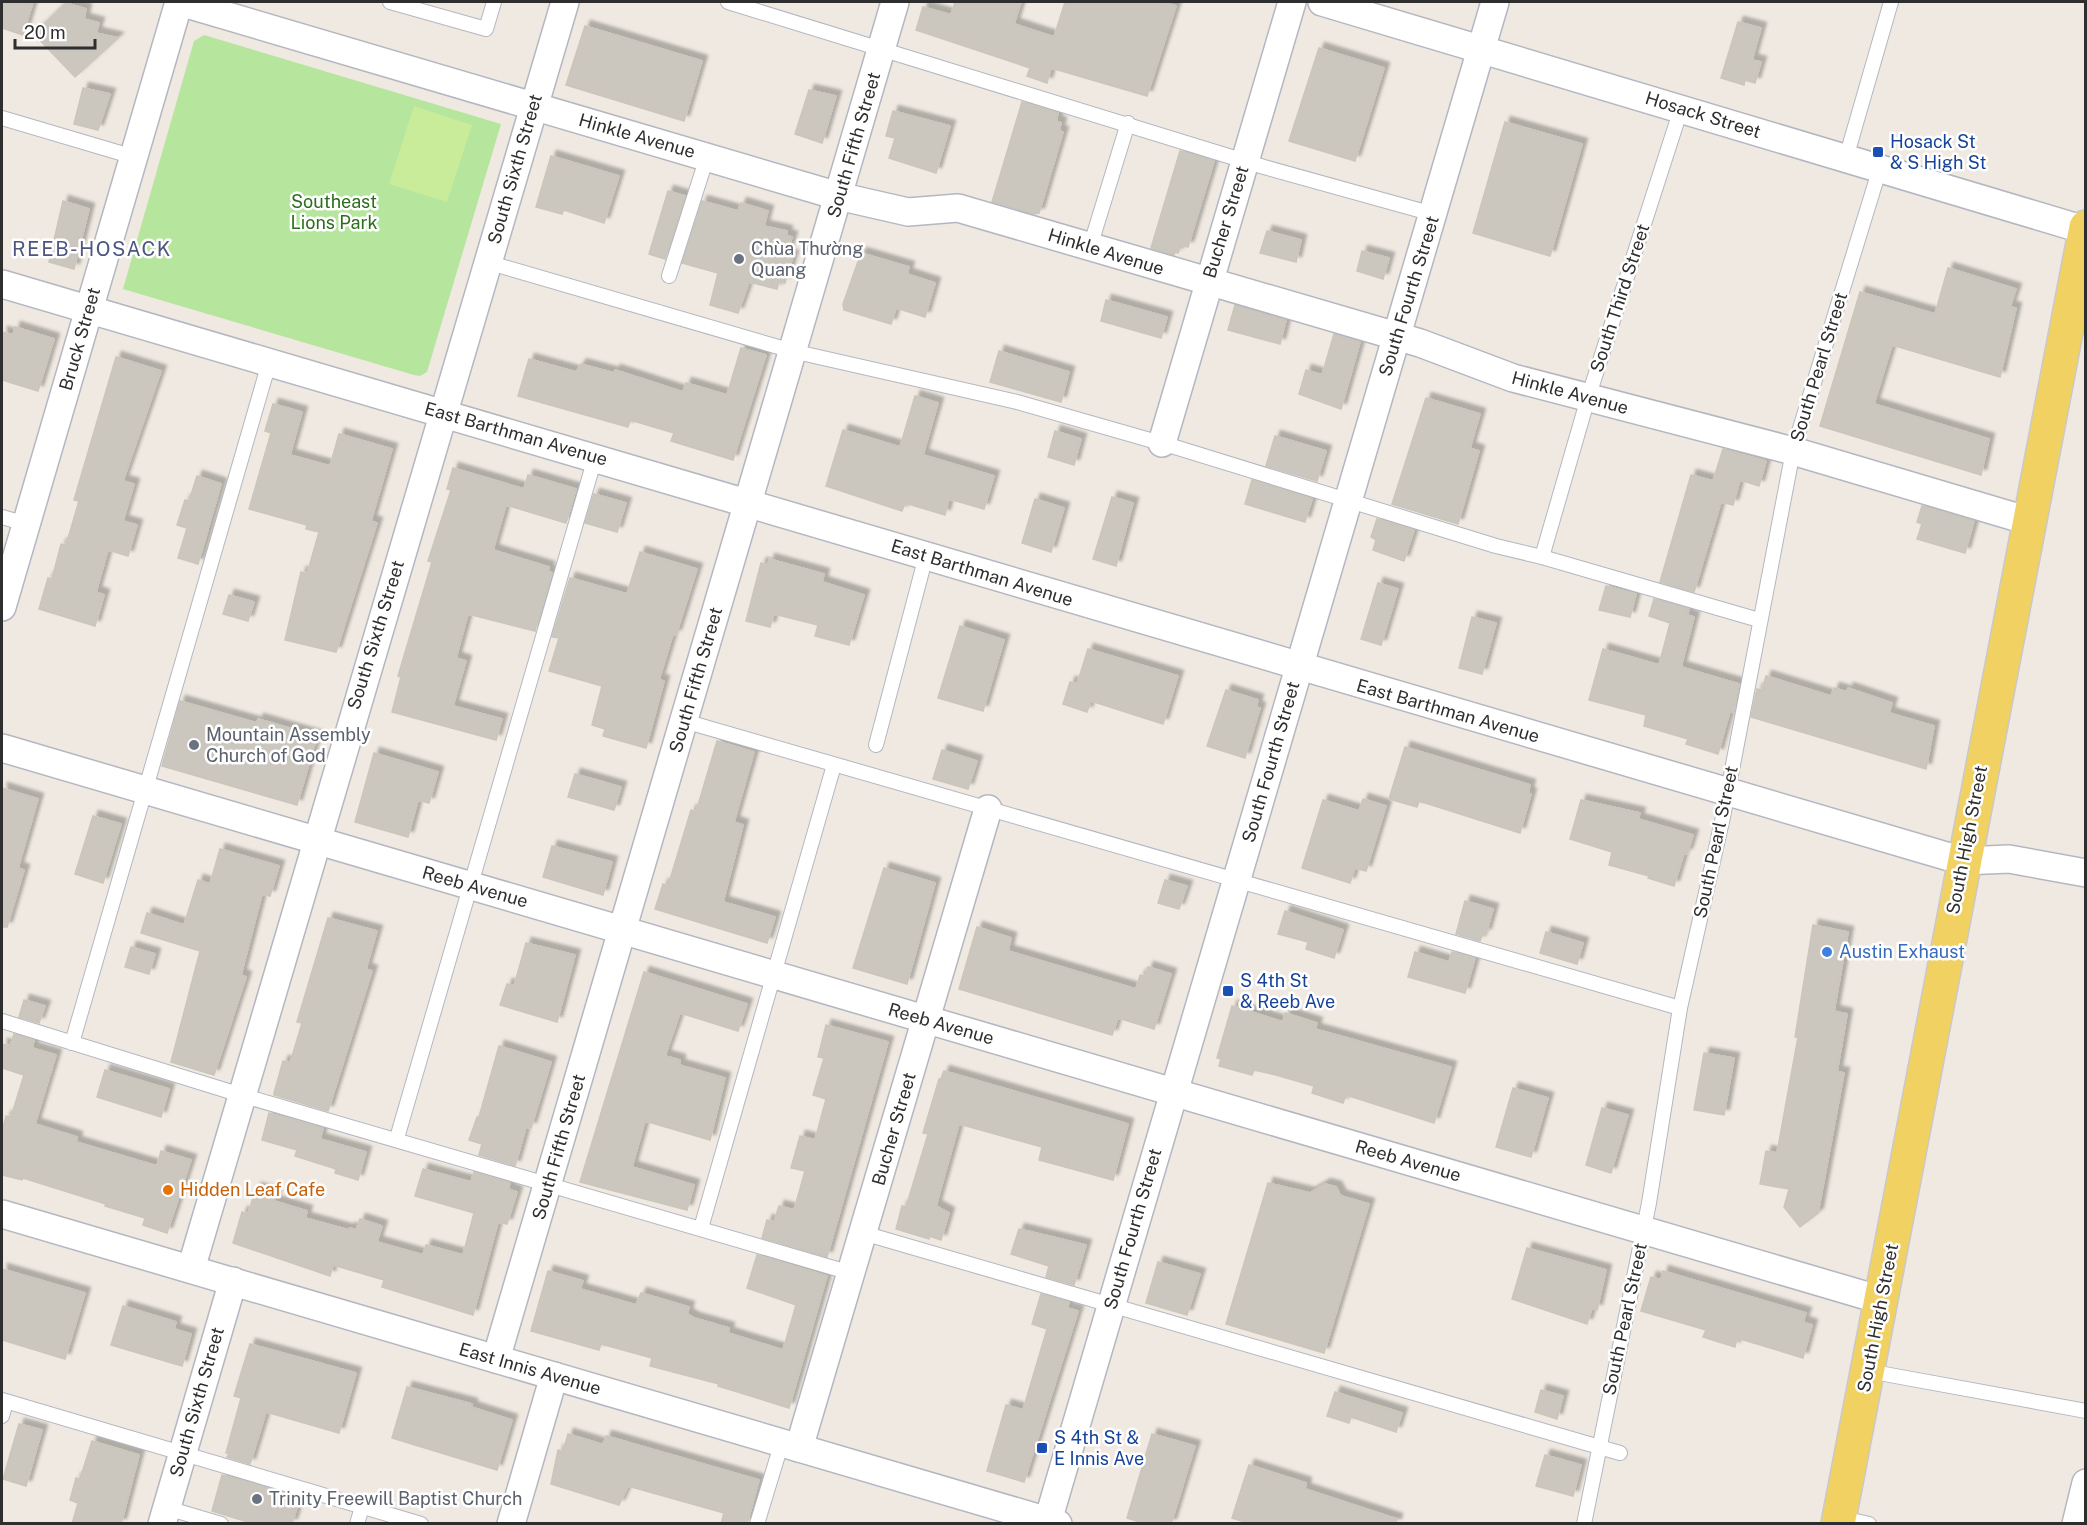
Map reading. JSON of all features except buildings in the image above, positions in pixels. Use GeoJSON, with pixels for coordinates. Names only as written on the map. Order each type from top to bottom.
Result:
{"type":"FeatureCollection","features":[{"type":"Feature","properties":{"kind":"main road","name":"South High Street"},"geometry":{"type":"LineString","coordinates":[[1848,1522],[1868,1371],[1881,1300],[2085,229]]}},
{"type":"Feature","properties":{"kind":"street","name":"Hinkle Avenue"},"geometry":{"type":"LineString","coordinates":[[180,2],[838,196],[908,212],[958,207],[1397,337],[1513,378],[1793,451],[2029,521]]}},
{"type":"Feature","properties":{"kind":"street","name":"Bruck Street"},"geometry":{"type":"LineString","coordinates":[[2,607],[14,520],[89,309],[180,2]]}},
{"type":"Feature","properties":{"kind":"street","name":"South Sixth Street"},"geometry":{"type":"LineString","coordinates":[[190,1269],[315,840],[565,2]]}},
{"type":"Feature","properties":{"kind":"street","name":"South Fifth Street"},"geometry":{"type":"LineString","coordinates":[[496,1359],[895,2]]}},
{"type":"Feature","properties":{"kind":"street","name":"Bucher Street"},"geometry":{"type":"LineString","coordinates":[[1162,443],[1292,2]]}},
{"type":"Feature","properties":{"kind":"street","name":"Hosack Street"},"geometry":{"type":"LineString","coordinates":[[1322,2],[2085,229]]}},
{"type":"Feature","properties":{"kind":"street","name":"South Fourth Street"},"geometry":{"type":"LineString","coordinates":[[1051,1523],[1173,1092],[1495,2]]}},
{"type":"Feature","properties":{"kind":"street","name":"East Barthman Avenue"},"geometry":{"type":"LineString","coordinates":[[2,284],[1963,861],[2009,859],[2085,873]]}},
{"type":"Feature","properties":{"kind":"street","name":"Reeb Avenue"},"geometry":{"type":"LineString","coordinates":[[2,748],[1881,1300]]}},
{"type":"Feature","properties":{"kind":"street","name":"Bucher Street"},"geometry":{"type":"LineString","coordinates":[[791,1445],[851,1273],[988,809]]}},
{"type":"Feature","properties":{"kind":"street","name":"East Innis Avenue"},"geometry":{"type":"LineString","coordinates":[[2,1214],[1051,1523]]}},
{"type":"Feature","properties":{"kind":"street","name":"South Sixth Street"},"geometry":{"type":"LineString","coordinates":[[165,1516],[233,1281]]}},
{"type":"Feature","properties":{"kind":"street"},"geometry":{"type":"LineString","coordinates":[[511,1524],[554,1376]]}},
{"type":"Feature","properties":{"kind":"street"},"geometry":{"type":"LineString","coordinates":[[2076,1524],[2085,1483]]}},
{"type":"Feature","properties":{"kind":"lane"},"geometry":{"type":"LineString","coordinates":[[390,2],[486,29],[494,2]]}},
{"type":"Feature","properties":{"kind":"lane"},"geometry":{"type":"LineString","coordinates":[[728,2],[1433,214]]}},
{"type":"Feature","properties":{"kind":"lane"},"geometry":{"type":"LineString","coordinates":[[1846,158],[1891,2]]}},
{"type":"Feature","properties":{"kind":"lane","name":"South Third Street"},"geometry":{"type":"LineString","coordinates":[[1542,557],[1588,398],[1681,109]]}},
{"type":"Feature","properties":{"kind":"lane"},"geometry":{"type":"LineString","coordinates":[[2,118],[134,157]]}},
{"type":"Feature","properties":{"kind":"lane"},"geometry":{"type":"LineString","coordinates":[[1090,247],[1128,123]]}},
{"type":"Feature","properties":{"kind":"lane"},"geometry":{"type":"LineString","coordinates":[[669,276],[707,157]]}},
{"type":"Feature","properties":{"kind":"lane","name":"South Pearl Street"},"geometry":{"type":"LineString","coordinates":[[1584,1524],[1644,1231],[1680,1008],[1728,792],[1793,451],[1880,168]]}},
{"type":"Feature","properties":{"kind":"lane"},"geometry":{"type":"LineString","coordinates":[[487,262],[792,351],[1017,402],[1162,443],[1496,546],[1542,557],[1759,620]]}},
{"type":"Feature","properties":{"kind":"lane"},"geometry":{"type":"LineString","coordinates":[[72,1042],[269,363]]}},
{"type":"Feature","properties":{"kind":"lane"},"geometry":{"type":"LineString","coordinates":[[397,1138],[595,458]]}},
{"type":"Feature","properties":{"kind":"lane"},"geometry":{"type":"LineString","coordinates":[[876,745],[926,556]]}},
{"type":"Feature","properties":{"kind":"lane"},"geometry":{"type":"LineString","coordinates":[[684,721],[1680,1008]]}},
{"type":"Feature","properties":{"kind":"lane"},"geometry":{"type":"LineString","coordinates":[[701,1228],[834,765]]}},
{"type":"Feature","properties":{"kind":"lane"},"geometry":{"type":"LineString","coordinates":[[2,1021],[241,1095],[397,1138],[851,1273]]}},
{"type":"Feature","properties":{"kind":"lane"},"geometry":{"type":"LineString","coordinates":[[863,1233],[1620,1453]]}},
{"type":"Feature","properties":{"kind":"lane"},"geometry":{"type":"LineString","coordinates":[[1868,1371],[2085,1411]]}},
{"type":"Feature","properties":{"kind":"lane"},"geometry":{"type":"LineString","coordinates":[[2,1416],[4,1401],[421,1524]]}},
{"type":"Feature","properties":{"kind":"lane","name":"Bucher Street"},"geometry":{"type":"LineString","coordinates":[[757,1524],[791,1445]]}},
{"type":"Feature","properties":{"kind":"lane"},"geometry":{"type":"LineString","coordinates":[[357,1524],[362,1507]]}},
{"type":"Feature","properties":{"kind":"lane"},"geometry":{"type":"LineString","coordinates":[[165,1516],[221,1524]]}},
{"type":"Feature","properties":{"kind":"green space","name":"Southeast Lions Park"},"geometry":{"type":"Polygon","coordinates":[[[204,35],[501,124],[427,372],[420,376],[414,375],[123,289],[194,41],[204,35]]]}},
{"type":"Feature","properties":{"kind":"green space"},"geometry":{"type":"Polygon","coordinates":[[[414,106],[472,125],[447,202],[389,184],[414,106]]]}},
{"type":"Feature","properties":{"kind":"place","name":"Hosack St & S High St"},"geometry":{"type":"Point","coordinates":[1878,152]}},
{"type":"Feature","properties":{"kind":"place","name":"Chùa Thường Quang"},"geometry":{"type":"Point","coordinates":[739,259]}},
{"type":"Feature","properties":{"kind":"place","name":"Mountain Assembly Church of God"},"geometry":{"type":"Point","coordinates":[194,745]}},
{"type":"Feature","properties":{"kind":"place","name":"Austin Exhaust"},"geometry":{"type":"Point","coordinates":[1827,952]}},
{"type":"Feature","properties":{"kind":"place","name":"S 4th St & Reeb Ave"},"geometry":{"type":"Point","coordinates":[1228,991]}},
{"type":"Feature","properties":{"kind":"place","name":"Hidden Leaf Cafe"},"geometry":{"type":"Point","coordinates":[168,1190]}},
{"type":"Feature","properties":{"kind":"place","name":"S 4th St & E Innis Ave"},"geometry":{"type":"Point","coordinates":[1042,1448]}},
{"type":"Feature","properties":{"kind":"place","name":"Trinity Freewill Baptist Church"},"geometry":{"type":"Point","coordinates":[257,1499]}},
{"type":"Feature","properties":{"kind":"district","name":"REEB-HOSACK"},"geometry":{"type":"Point","coordinates":[92,249]}}]}
